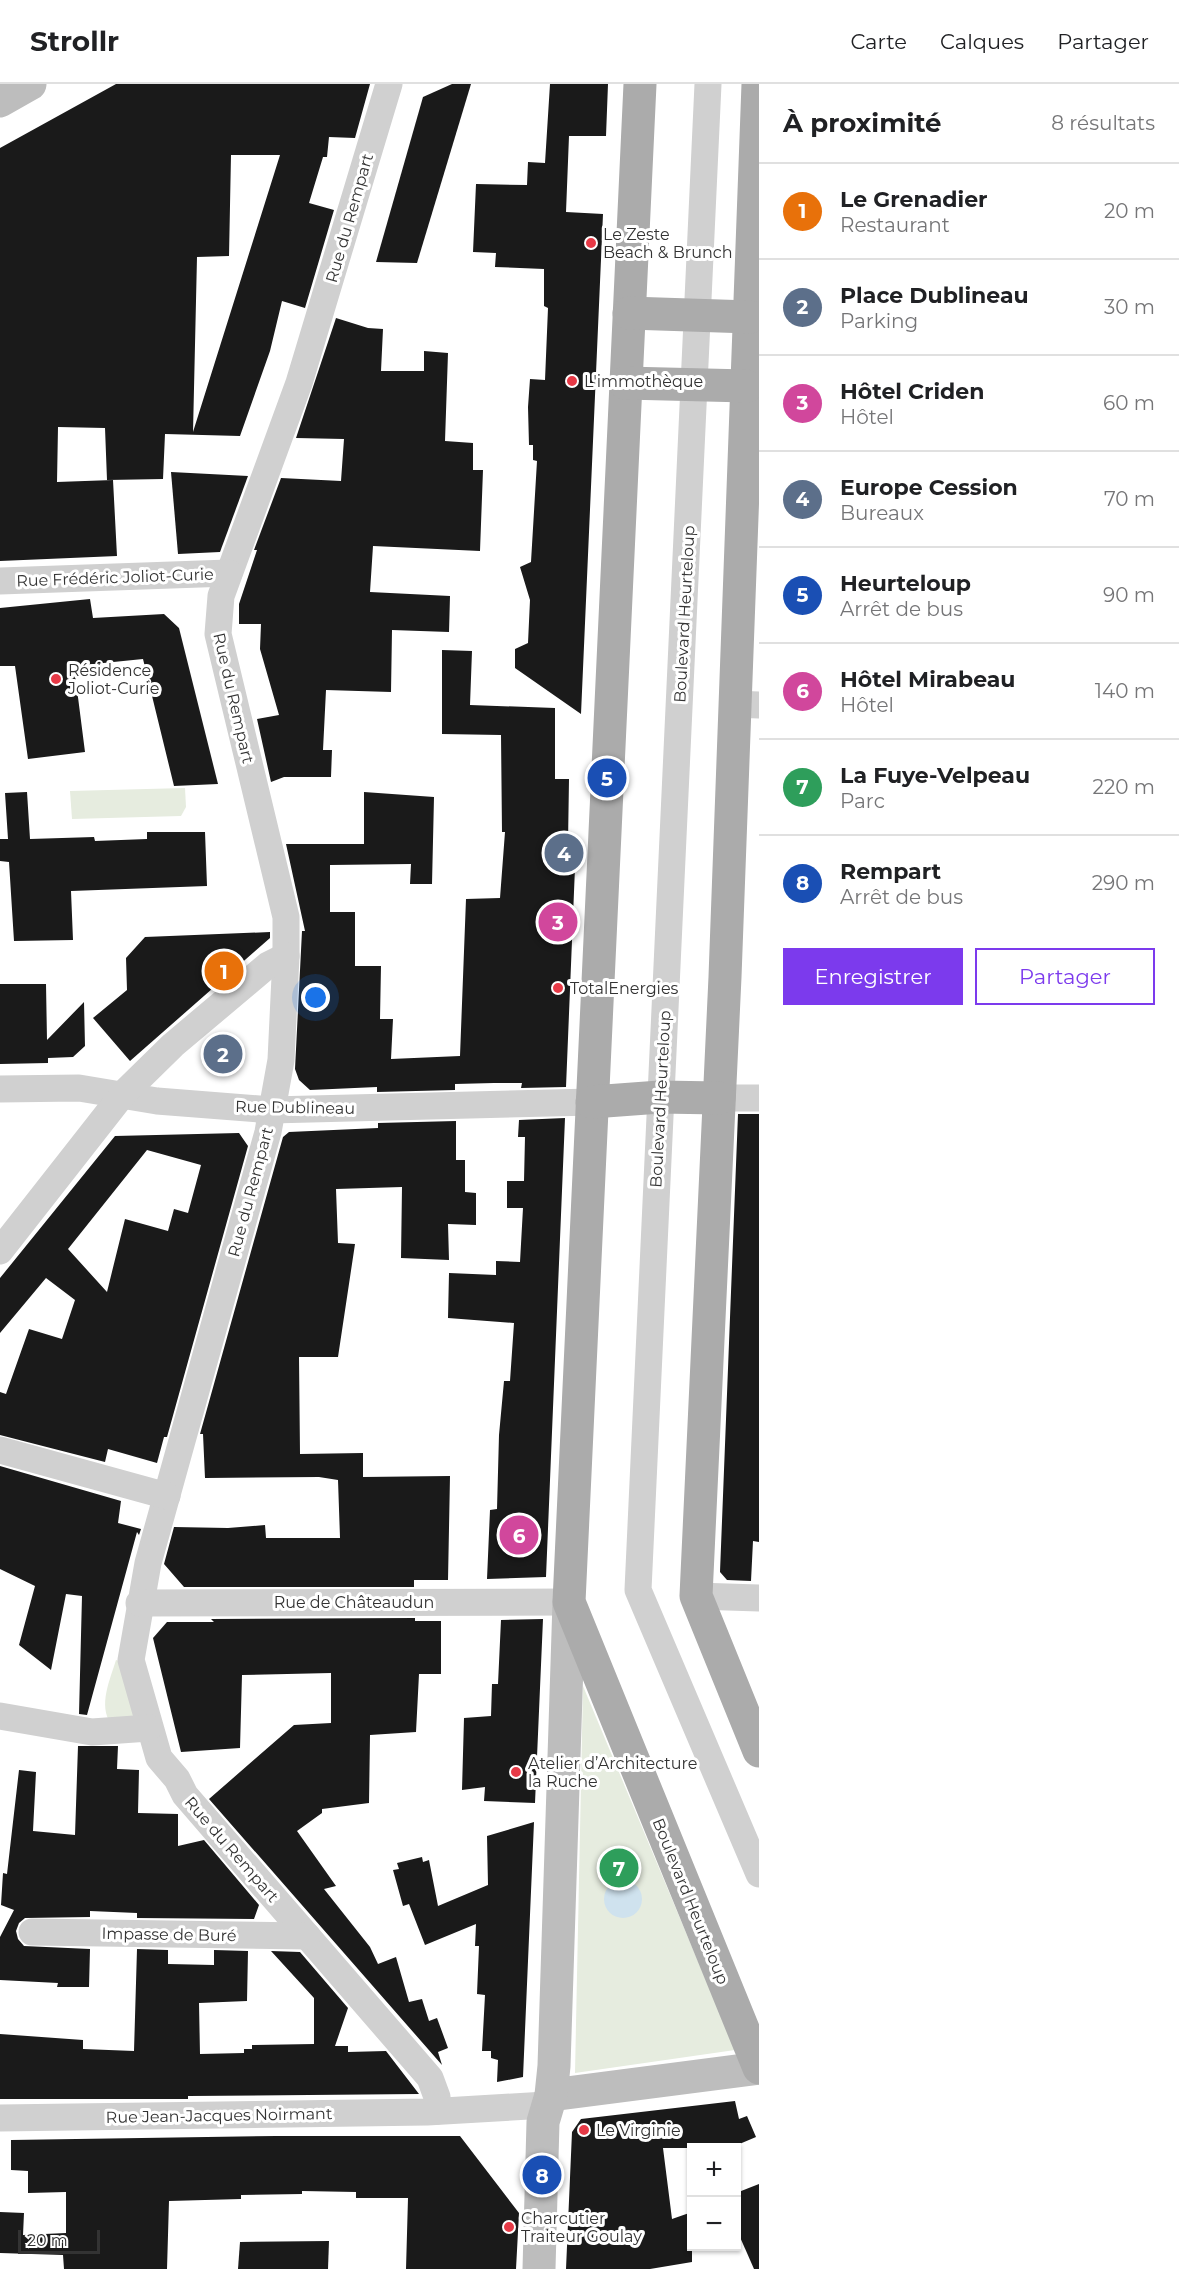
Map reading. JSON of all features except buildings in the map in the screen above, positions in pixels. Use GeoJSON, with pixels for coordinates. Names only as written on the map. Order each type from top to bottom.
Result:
{"type":"FeatureCollection","features":[{"type":"Feature","properties":{"kind":"main road","name":"Boulevard Heurteloup"},"geometry":{"type":"LineString","coordinates":[[640,84],[569,1602],[759,2068]]}},
{"type":"Feature","properties":{"kind":"main road"},"geometry":{"type":"LineString","coordinates":[[758,84],[750,317],[753,386],[746,704],[719,1098],[696,1596],[759,1751]]}},
{"type":"Feature","properties":{"kind":"main road"},"geometry":{"type":"LineString","coordinates":[[629,313],[750,317]]}},
{"type":"Feature","properties":{"kind":"main road"},"geometry":{"type":"LineString","coordinates":[[626,383],[753,386]]}},
{"type":"Feature","properties":{"kind":"main road"},"geometry":{"type":"LineString","coordinates":[[592,1101],[719,1098]]}},
{"type":"Feature","properties":{"kind":"street"},"geometry":{"type":"LineString","coordinates":[[0,101],[30,84]]}},
{"type":"Feature","properties":{"kind":"street","name":"Rue du Rempart"},"geometry":{"type":"LineString","coordinates":[[389,84],[303,372],[221,596],[218,634],[284,904],[286,956],[280,1060],[268,1132],[139,1603],[131,1660],[159,1758],[177,1779],[184,1796],[430,2079],[438,2111]]}},
{"type":"Feature","properties":{"kind":"street","name":"Boulevard Heurteloup"},"geometry":{"type":"LineString","coordinates":[[708,84],[638,1590],[759,1874]]}},
{"type":"Feature","properties":{"kind":"street","name":"Rue Frédéric Joliot-Curie"},"geometry":{"type":"LineString","coordinates":[[0,581],[230,573]]}},
{"type":"Feature","properties":{"kind":"street"},"geometry":{"type":"LineString","coordinates":[[0,1251],[123,1094],[182,1038],[268,965],[286,956]]}},
{"type":"Feature","properties":{"kind":"street","name":"Rue Dublineau"},"geometry":{"type":"LineString","coordinates":[[0,1089],[79,1088],[157,1101],[271,1110],[592,1101]]}},
{"type":"Feature","properties":{"kind":"street"},"geometry":{"type":"LineString","coordinates":[[719,1098],[759,1098]]}},
{"type":"Feature","properties":{"kind":"street"},"geometry":{"type":"LineString","coordinates":[[0,1450],[167,1496]]}},
{"type":"Feature","properties":{"kind":"street"},"geometry":{"type":"LineString","coordinates":[[696,1596],[759,1598]]}},
{"type":"Feature","properties":{"kind":"street","name":"Boulevard Heurteloup"},"geometry":{"type":"LineString","coordinates":[[549,2100],[554,2066],[569,1602]]}},
{"type":"Feature","properties":{"kind":"street","name":"Rue de Châteaudun"},"geometry":{"type":"LineString","coordinates":[[139,1603],[569,1602]]}},
{"type":"Feature","properties":{"kind":"street"},"geometry":{"type":"LineString","coordinates":[[0,1716],[92,1732],[149,1728]]}},
{"type":"Feature","properties":{"kind":"street","name":"Impasse de Buré"},"geometry":{"type":"LineString","coordinates":[[32,1932],[307,1936]]}},
{"type":"Feature","properties":{"kind":"street"},"geometry":{"type":"LineString","coordinates":[[438,2111],[549,2100],[759,2068]]}},
{"type":"Feature","properties":{"kind":"street"},"geometry":{"type":"LineString","coordinates":[[539,2269],[543,2122],[549,2100]]}},
{"type":"Feature","properties":{"kind":"street","name":"Rue Jean-Jacques Noirmant"},"geometry":{"type":"LineString","coordinates":[[0,2118],[438,2111]]}},
{"type":"Feature","properties":{"kind":"shaded area"},"geometry":{"type":"Polygon","coordinates":[[[185,788],[186,807],[181,816],[72,819],[70,791],[185,788]]]}},
{"type":"Feature","properties":{"kind":"shaded area"},"geometry":{"type":"Polygon","coordinates":[[[116,1660],[125,1663],[135,1710],[133,1718],[111,1724],[107,1717],[105,1701],[116,1660]]]}},
{"type":"Feature","properties":{"kind":"shaded area"},"geometry":{"type":"Polygon","coordinates":[[[583,1686],[735,2050],[575,2073],[583,1686]]]}},
{"type":"Feature","properties":{"kind":"water"},"geometry":{"type":"Polygon","coordinates":[[[623,1880],[637,1885],[642,1899],[637,1913],[623,1918],[609,1913],[604,1899],[609,1885],[623,1880]]]}},
{"type":"Feature","properties":{"kind":"place","name":"Le Zeste Beach & Brunch"},"geometry":{"type":"Point","coordinates":[591,243]}},
{"type":"Feature","properties":{"kind":"place","name":"L'immothèque"},"geometry":{"type":"Point","coordinates":[572,381]}},
{"type":"Feature","properties":{"kind":"place","name":"Résidence Joliot-Curie"},"geometry":{"type":"Point","coordinates":[56,679]}},
{"type":"Feature","properties":{"kind":"place","name":"Heurteloup"},"geometry":{"type":"Point","coordinates":[607,778]}},
{"type":"Feature","properties":{"kind":"place","name":"Europe Cession"},"geometry":{"type":"Point","coordinates":[564,853]}},
{"type":"Feature","properties":{"kind":"place","name":"Hôtel Criden"},"geometry":{"type":"Point","coordinates":[558,922]}},
{"type":"Feature","properties":{"kind":"place","name":"Le Grenadier"},"geometry":{"type":"Point","coordinates":[224,971]}},
{"type":"Feature","properties":{"kind":"place","name":"TotalEnergies"},"geometry":{"type":"Point","coordinates":[558,988]}},
{"type":"Feature","properties":{"kind":"place","name":"Place Dublineau"},"geometry":{"type":"Point","coordinates":[223,1054]}},
{"type":"Feature","properties":{"kind":"place","name":"Hôtel Mirabeau"},"geometry":{"type":"Point","coordinates":[519,1535]}},
{"type":"Feature","properties":{"kind":"place","name":"Atelier d’Architecture la Ruche"},"geometry":{"type":"Point","coordinates":[516,1772]}},
{"type":"Feature","properties":{"kind":"place","name":"La Fuye-Velpeau"},"geometry":{"type":"Point","coordinates":[619,1868]}},
{"type":"Feature","properties":{"kind":"place","name":"Le Virginie"},"geometry":{"type":"Point","coordinates":[584,2130]}},
{"type":"Feature","properties":{"kind":"place","name":"Rempart"},"geometry":{"type":"Point","coordinates":[542,2175]}},
{"type":"Feature","properties":{"kind":"place","name":"Charcutier Traiteur Goulay"},"geometry":{"type":"Point","coordinates":[509,2227]}}]}
